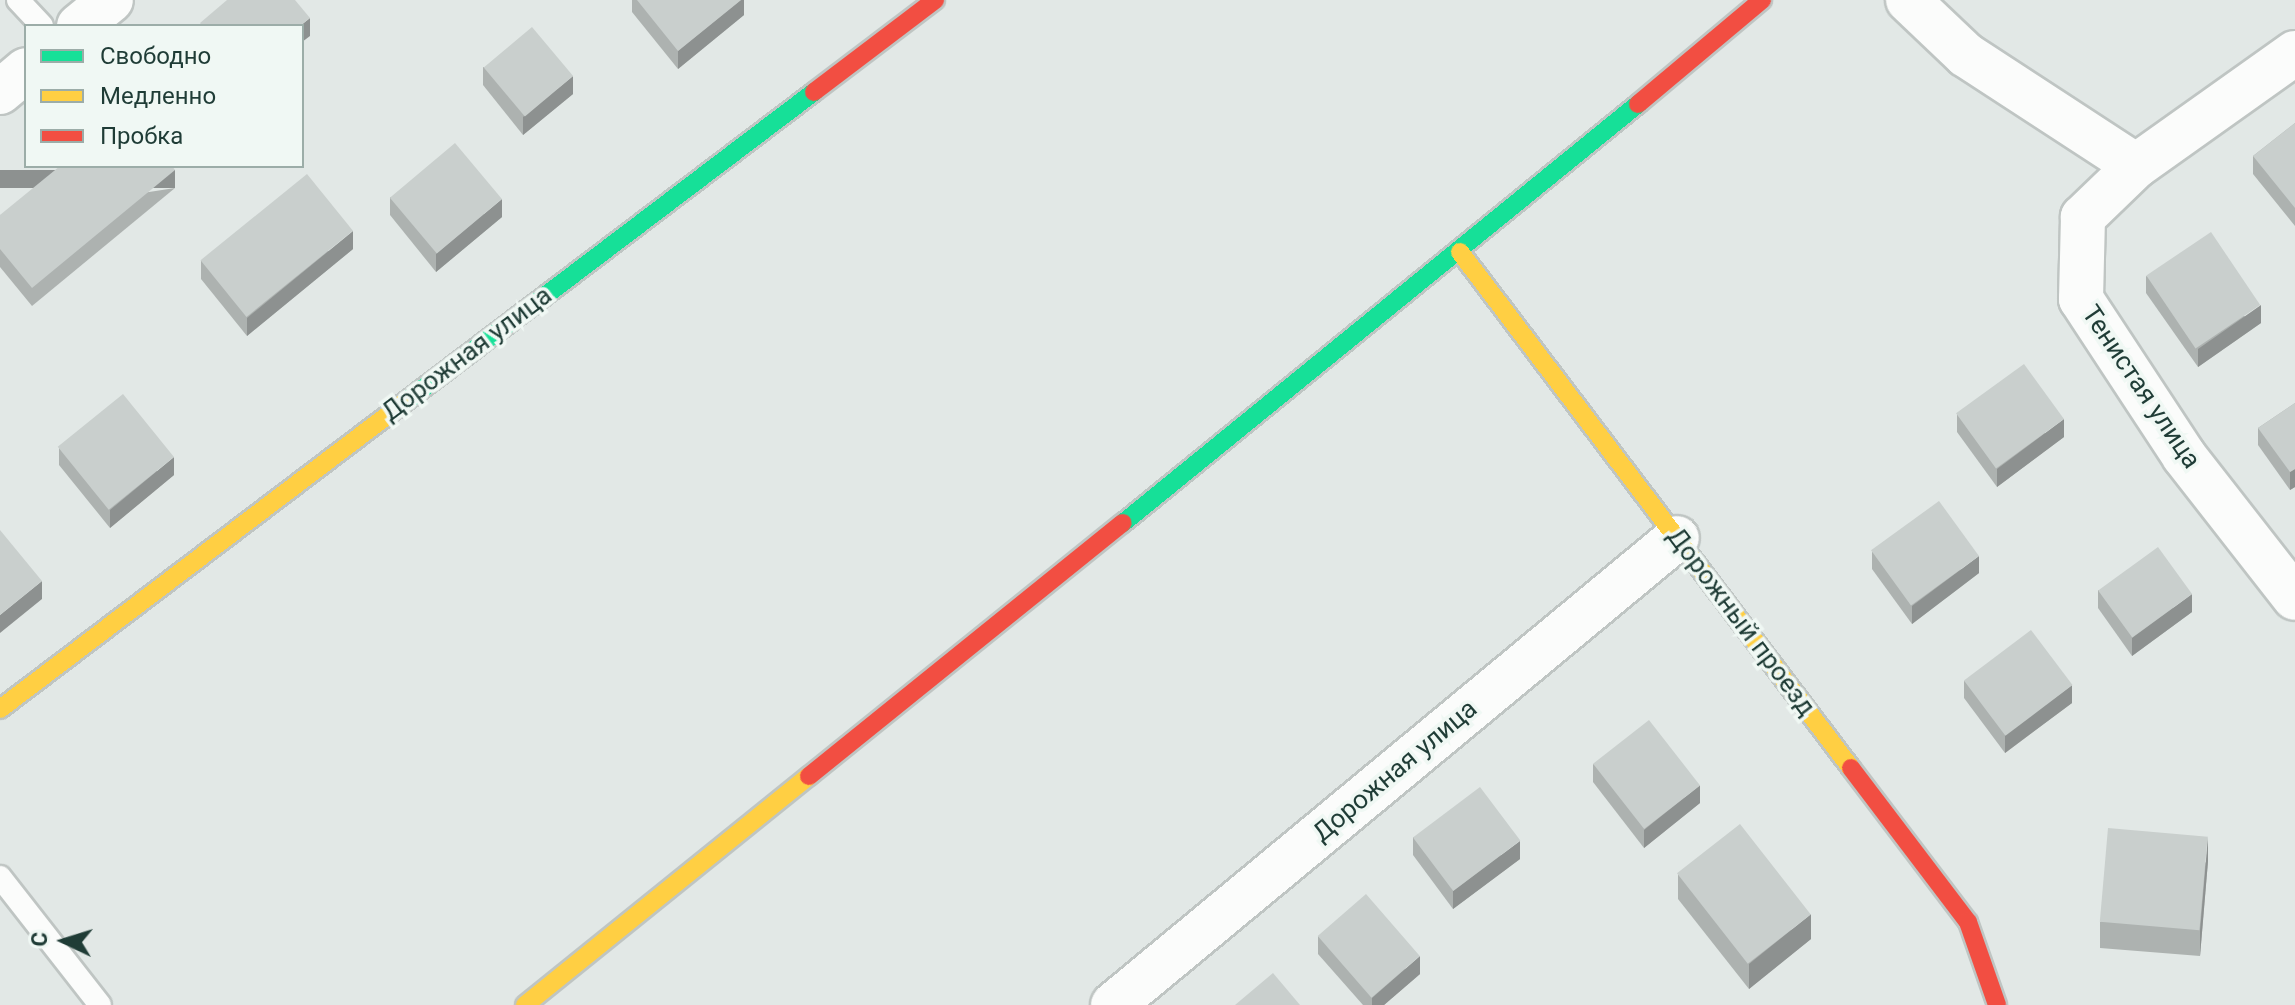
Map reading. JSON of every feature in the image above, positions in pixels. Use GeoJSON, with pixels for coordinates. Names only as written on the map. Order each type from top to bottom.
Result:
{"type":"FeatureCollection","features":[{"type":"Feature","properties":{"kind":"street"},"geometry":{"type":"LineString","coordinates":[[81,24],[111,0]]}},
{"type":"Feature","properties":{"kind":"street","name":"Дорожная улица"},"geometry":{"type":"LineString","coordinates":[[0,709],[935,0]]}},
{"type":"Feature","properties":{"kind":"street"},"geometry":{"type":"LineString","coordinates":[[525,1005],[1460,252],[1762,0]]}},
{"type":"Feature","properties":{"kind":"street"},"geometry":{"type":"LineString","coordinates":[[1908,0],[1966,55],[2136,166]]}},
{"type":"Feature","properties":{"kind":"street","name":"Тенистая улица"},"geometry":{"type":"LineString","coordinates":[[2295,53],[2136,166],[2083,217],[2081,299],[2184,456],[2295,598]]}},
{"type":"Feature","properties":{"kind":"street"},"geometry":{"type":"LineString","coordinates":[[0,92],[24,72]]}},
{"type":"Feature","properties":{"kind":"street","name":"Дорожный проезд"},"geometry":{"type":"LineString","coordinates":[[1460,252],[1968,922],[1993,982],[1997,1005]]}},
{"type":"Feature","properties":{"kind":"street","name":"Дорожная улица"},"geometry":{"type":"LineString","coordinates":[[1113,1005],[1677,538]]}},
{"type":"Feature","properties":{"kind":"lane"},"geometry":{"type":"LineString","coordinates":[[18,0],[40,24]]}},
{"type":"Feature","properties":{"kind":"lane"},"geometry":{"type":"LineString","coordinates":[[0,877],[100,1005]]}},
{"type":"Feature","properties":{"kind":"building"},"geometry":{"type":"Polygon","coordinates":[[[227,0],[295,0],[310,18],[302,24],[200,23],[227,0]]]}},
{"type":"Feature","properties":{"kind":"building"},"geometry":{"type":"Polygon","coordinates":[[[637,0],[741,0],[678,51],[637,0]]]}},
{"type":"Feature","properties":{"kind":"building"},"geometry":{"type":"Polygon","coordinates":[[[532,27],[573,76],[525,117],[484,67],[532,27]]]}},
{"type":"Feature","properties":{"kind":"building"},"geometry":{"type":"Polygon","coordinates":[[[2295,123],[2295,208],[2253,156],[2295,123]]]}},
{"type":"Feature","properties":{"kind":"building"},"geometry":{"type":"Polygon","coordinates":[[[455,143],[502,199],[437,254],[390,198],[455,143]]]}},
{"type":"Feature","properties":{"kind":"building"},"geometry":{"type":"Polygon","coordinates":[[[58,168],[175,170],[32,288],[0,249],[0,215],[58,168]]]}},
{"type":"Feature","properties":{"kind":"building"},"geometry":{"type":"Polygon","coordinates":[[[307,174],[353,231],[246,317],[201,260],[307,174]]]}},
{"type":"Feature","properties":{"kind":"building"},"geometry":{"type":"Polygon","coordinates":[[[2211,232],[2260,305],[2196,349],[2146,276],[2211,232]]]}},
{"type":"Feature","properties":{"kind":"building"},"geometry":{"type":"Polygon","coordinates":[[[2024,364],[2064,419],[1996,468],[1956,413],[2024,364]]]}},
{"type":"Feature","properties":{"kind":"building"},"geometry":{"type":"Polygon","coordinates":[[[123,394],[174,457],[109,510],[58,447],[123,394]]]}},
{"type":"Feature","properties":{"kind":"building"},"geometry":{"type":"Polygon","coordinates":[[[2295,403],[2295,469],[2290,472],[2258,428],[2295,403]]]}},
{"type":"Feature","properties":{"kind":"building"},"geometry":{"type":"Polygon","coordinates":[[[1939,501],[1979,556],[1911,605],[1871,550],[1939,501]]]}},
{"type":"Feature","properties":{"kind":"building"},"geometry":{"type":"Polygon","coordinates":[[[0,530],[42,581],[0,615],[0,530]]]}},
{"type":"Feature","properties":{"kind":"building"},"geometry":{"type":"Polygon","coordinates":[[[2158,547],[2192,594],[2132,637],[2098,590],[2158,547]]]}},
{"type":"Feature","properties":{"kind":"building"},"geometry":{"type":"Polygon","coordinates":[[[2031,630],[2073,685],[2005,736],[1964,681],[2031,630]]]}},
{"type":"Feature","properties":{"kind":"building"},"geometry":{"type":"Polygon","coordinates":[[[1649,720],[1700,785],[1644,829],[1593,764],[1649,720]]]}},
{"type":"Feature","properties":{"kind":"building"},"geometry":{"type":"Polygon","coordinates":[[[1480,787],[1520,841],[1453,891],[1413,838],[1480,787]]]}},
{"type":"Feature","properties":{"kind":"building"},"geometry":{"type":"Polygon","coordinates":[[[1740,824],[1811,915],[1748,964],[1677,873],[1740,824]]]}},
{"type":"Feature","properties":{"kind":"building"},"geometry":{"type":"Polygon","coordinates":[[[2108,828],[2208,837],[2199,930],[2100,922],[2108,828]]]}},
{"type":"Feature","properties":{"kind":"building"},"geometry":{"type":"Polygon","coordinates":[[[1366,894],[1420,956],[1371,998],[1318,936],[1366,894]]]}},
{"type":"Feature","properties":{"kind":"building"},"geometry":{"type":"Polygon","coordinates":[[[1273,973],[1300,1005],[1235,1005],[1273,973]]]}},
{"type":"Feature","properties":{"kind":"traffic: fast"},"geometry":{"type":"LineString","coordinates":[[405,402],[814,92]]}},
{"type":"Feature","properties":{"kind":"traffic: fast"},"geometry":{"type":"LineString","coordinates":[[1123,523],[1638,104]]}},
{"type":"Feature","properties":{"kind":"traffic: slow"},"geometry":{"type":"LineString","coordinates":[[1460,252],[1851,768]]}},
{"type":"Feature","properties":{"kind":"traffic: slow"},"geometry":{"type":"LineString","coordinates":[[0,709],[405,402]]}},
{"type":"Feature","properties":{"kind":"traffic: slow"},"geometry":{"type":"LineString","coordinates":[[525,1005],[809,776]]}},
{"type":"Feature","properties":{"kind":"traffic: jam"},"geometry":{"type":"LineString","coordinates":[[814,92],[935,0]]}},
{"type":"Feature","properties":{"kind":"traffic: jam"},"geometry":{"type":"LineString","coordinates":[[1638,104],[1762,0]]}},
{"type":"Feature","properties":{"kind":"traffic: jam"},"geometry":{"type":"LineString","coordinates":[[809,776],[1123,523]]}},
{"type":"Feature","properties":{"kind":"traffic: jam"},"geometry":{"type":"LineString","coordinates":[[1851,768],[1968,922],[1997,1005]]}}]}
